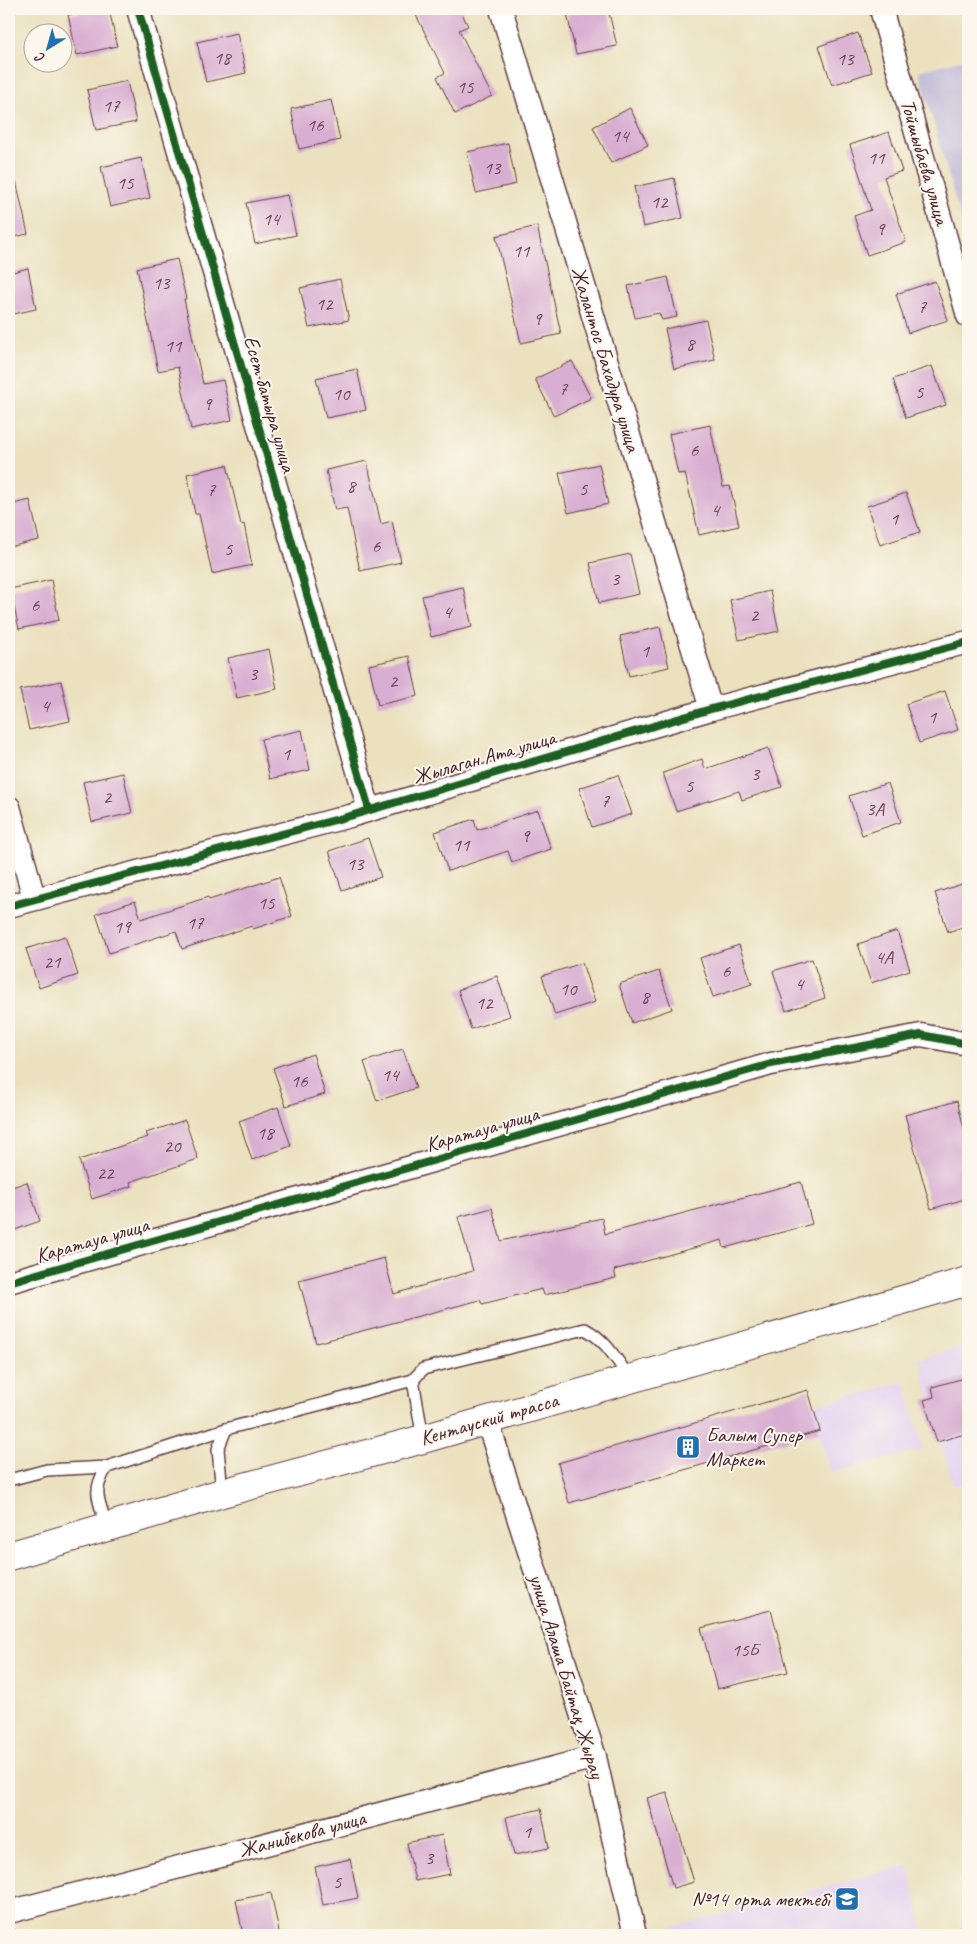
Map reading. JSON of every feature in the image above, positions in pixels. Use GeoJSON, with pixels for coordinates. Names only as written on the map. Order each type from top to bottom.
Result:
{"type":"FeatureCollection","features":[{"type":"Feature","properties":{"kind":"main road","name":"Кентауский трасса"},"geometry":{"type":"LineString","coordinates":[[9,1556],[222,1493],[486,1420],[968,1281]]}},
{"type":"Feature","properties":{"kind":"street","name":"Есет батыра улица"},"geometry":{"type":"LineString","coordinates":[[138,9],[369,809]]}},
{"type":"Feature","properties":{"kind":"street","name":"Жалантос Бахадура улица"},"geometry":{"type":"LineString","coordinates":[[501,9],[711,709]]}},
{"type":"Feature","properties":{"kind":"street","name":"Тойшыбаева улица"},"geometry":{"type":"LineString","coordinates":[[881,9],[968,316]]}},
{"type":"Feature","properties":{"kind":"street","name":"Жылаган Ата улица"},"geometry":{"type":"LineString","coordinates":[[9,906],[350,816],[711,709],[968,642]]}},
{"type":"Feature","properties":{"kind":"street"},"geometry":{"type":"LineString","coordinates":[[9,807],[34,898]]}},
{"type":"Feature","properties":{"kind":"street","name":"Каратауа улица"},"geometry":{"type":"LineString","coordinates":[[9,1282],[771,1064],[921,1035],[968,1044]]}},
{"type":"Feature","properties":{"kind":"street","name":"улица Алаша Байтақ Жырау"},"geometry":{"type":"LineString","coordinates":[[486,1420],[595,1757],[635,1935]]}},
{"type":"Feature","properties":{"kind":"street","name":"Жанибекова улица"},"geometry":{"type":"LineString","coordinates":[[9,1912],[595,1757]]}},
{"type":"Feature","properties":{"kind":"lane"},"geometry":{"type":"LineString","coordinates":[[9,1480],[47,1470],[107,1467],[226,1428],[414,1380],[423,1369],[585,1329],[596,1335],[607,1345],[629,1378]]}},
{"type":"Feature","properties":{"kind":"lane"},"geometry":{"type":"LineString","coordinates":[[414,1380],[422,1438]]}},
{"type":"Feature","properties":{"kind":"lane"},"geometry":{"type":"LineString","coordinates":[[222,1493],[218,1449],[226,1428]]}},
{"type":"Feature","properties":{"kind":"lane"},"geometry":{"type":"LineString","coordinates":[[107,1467],[98,1480],[96,1492],[107,1527]]}},
{"type":"Feature","properties":{"kind":"shaded area"},"geometry":{"type":"Polygon","coordinates":[[[968,58],[968,229],[964,230],[919,71],[968,58]]]}},
{"type":"Feature","properties":{"kind":"shaded area"},"geometry":{"type":"Polygon","coordinates":[[[968,1345],[968,1482],[953,1486],[919,1359],[968,1345]]]}},
{"type":"Feature","properties":{"kind":"shaded area"},"geometry":{"type":"Polygon","coordinates":[[[905,1382],[923,1449],[831,1473],[812,1406],[905,1382]]]}},
{"type":"Feature","properties":{"kind":"shaded area","name":"№14 орта мектебі"},"geometry":{"type":"Polygon","coordinates":[[[908,1865],[924,1935],[651,1935],[650,1933],[908,1865]]]}},
{"type":"Feature","properties":{"kind":"building"},"geometry":{"type":"Polygon","coordinates":[[[96,9],[109,9],[117,46],[77,55],[72,33],[72,22],[70,22],[68,15],[96,9]]]}},
{"type":"Feature","properties":{"kind":"building"},"geometry":{"type":"Polygon","coordinates":[[[413,9],[460,9],[468,26],[459,30],[492,96],[455,114],[437,77],[445,73],[413,9]]]}},
{"type":"Feature","properties":{"kind":"building"},"geometry":{"type":"Polygon","coordinates":[[[593,9],[608,9],[617,46],[576,54],[567,14],[593,9]]]}},
{"type":"Feature","properties":{"kind":"building"},"geometry":{"type":"Polygon","coordinates":[[[237,33],[246,73],[206,82],[197,42],[237,33]]]}},
{"type":"Feature","properties":{"kind":"building"},"geometry":{"type":"Polygon","coordinates":[[[858,33],[872,72],[832,85],[819,46],[858,33]]]}},
{"type":"Feature","properties":{"kind":"building"},"geometry":{"type":"Polygon","coordinates":[[[127,81],[136,122],[96,130],[87,90],[127,81]]]}},
{"type":"Feature","properties":{"kind":"building"},"geometry":{"type":"Polygon","coordinates":[[[331,100],[340,140],[299,149],[291,109],[331,100]]]}},
{"type":"Feature","properties":{"kind":"building"},"geometry":{"type":"Polygon","coordinates":[[[630,108],[648,145],[611,163],[593,127],[630,108]]]}},
{"type":"Feature","properties":{"kind":"building"},"geometry":{"type":"Polygon","coordinates":[[[889,132],[902,171],[884,177],[906,242],[867,255],[854,216],[871,210],[850,145],[889,132]]]}},
{"type":"Feature","properties":{"kind":"building"},"geometry":{"type":"Polygon","coordinates":[[[508,143],[516,184],[476,193],[467,152],[508,143]]]}},
{"type":"Feature","properties":{"kind":"building"},"geometry":{"type":"Polygon","coordinates":[[[141,158],[150,198],[110,207],[101,167],[141,158]]]}},
{"type":"Feature","properties":{"kind":"building"},"geometry":{"type":"Polygon","coordinates":[[[674,178],[683,218],[643,227],[634,187],[674,178]]]}},
{"type":"Feature","properties":{"kind":"building"},"geometry":{"type":"Polygon","coordinates":[[[16,181],[28,234],[9,238],[9,182],[16,181]]]}},
{"type":"Feature","properties":{"kind":"building"},"geometry":{"type":"Polygon","coordinates":[[[287,195],[296,235],[255,244],[246,203],[287,195]]]}},
{"type":"Feature","properties":{"kind":"building"},"geometry":{"type":"Polygon","coordinates":[[[537,226],[561,334],[521,343],[496,236],[537,226]]]}},
{"type":"Feature","properties":{"kind":"building"},"geometry":{"type":"Polygon","coordinates":[[[177,259],[203,384],[223,380],[232,420],[191,429],[178,367],[158,371],[137,268],[177,259]]]}},
{"type":"Feature","properties":{"kind":"building"},"geometry":{"type":"Polygon","coordinates":[[[28,268],[36,309],[9,315],[9,273],[28,268]]]}},
{"type":"Feature","properties":{"kind":"building"},"geometry":{"type":"Polygon","coordinates":[[[668,277],[677,317],[662,320],[659,313],[635,318],[628,286],[668,277]]]}},
{"type":"Feature","properties":{"kind":"building"},"geometry":{"type":"Polygon","coordinates":[[[340,279],[349,320],[309,328],[300,288],[340,279]]]}},
{"type":"Feature","properties":{"kind":"building"},"geometry":{"type":"Polygon","coordinates":[[[935,281],[948,320],[908,333],[896,294],[935,281]]]}},
{"type":"Feature","properties":{"kind":"building"},"geometry":{"type":"Polygon","coordinates":[[[706,320],[715,360],[674,369],[665,329],[706,320]]]}},
{"type":"Feature","properties":{"kind":"building"},"geometry":{"type":"Polygon","coordinates":[[[572,361],[591,398],[554,416],[535,379],[572,361]]]}},
{"type":"Feature","properties":{"kind":"building"},"geometry":{"type":"Polygon","coordinates":[[[932,366],[946,405],[906,418],[893,379],[932,366]]]}},
{"type":"Feature","properties":{"kind":"building"},"geometry":{"type":"Polygon","coordinates":[[[357,369],[366,410],[326,418],[316,378],[357,369]]]}},
{"type":"Feature","properties":{"kind":"building"},"geometry":{"type":"Polygon","coordinates":[[[710,425],[723,487],[730,486],[739,526],[699,535],[685,473],[678,474],[669,434],[710,425]]]}},
{"type":"Feature","properties":{"kind":"building"},"geometry":{"type":"Polygon","coordinates":[[[367,461],[381,524],[392,521],[401,562],[360,571],[347,508],[335,510],[326,470],[367,461]]]}},
{"type":"Feature","properties":{"kind":"building"},"geometry":{"type":"Polygon","coordinates":[[[599,464],[608,504],[568,513],[559,473],[599,464]]]}},
{"type":"Feature","properties":{"kind":"building"},"geometry":{"type":"Polygon","coordinates":[[[227,465],[241,525],[244,524],[252,565],[212,574],[199,514],[195,514],[187,474],[227,465]]]}},
{"type":"Feature","properties":{"kind":"building"},"geometry":{"type":"Polygon","coordinates":[[[906,493],[920,532],[880,545],[867,506],[906,493]]]}},
{"type":"Feature","properties":{"kind":"building"},"geometry":{"type":"Polygon","coordinates":[[[30,500],[39,540],[9,547],[9,505],[30,500]]]}},
{"type":"Feature","properties":{"kind":"building"},"geometry":{"type":"Polygon","coordinates":[[[630,554],[639,594],[599,603],[590,563],[630,554]]]}},
{"type":"Feature","properties":{"kind":"building"},"geometry":{"type":"Polygon","coordinates":[[[51,580],[59,620],[19,629],[10,589],[51,580]]]}},
{"type":"Feature","properties":{"kind":"building"},"geometry":{"type":"Polygon","coordinates":[[[463,587],[472,627],[431,637],[422,596],[463,587]]]}},
{"type":"Feature","properties":{"kind":"building"},"geometry":{"type":"Polygon","coordinates":[[[770,591],[779,631],[739,640],[730,600],[770,591]]]}},
{"type":"Feature","properties":{"kind":"building"},"geometry":{"type":"Polygon","coordinates":[[[660,627],[669,667],[629,676],[620,636],[660,627]]]}},
{"type":"Feature","properties":{"kind":"building"},"geometry":{"type":"Polygon","coordinates":[[[269,649],[277,689],[237,698],[228,658],[269,649]]]}},
{"type":"Feature","properties":{"kind":"building"},"geometry":{"type":"Polygon","coordinates":[[[409,656],[418,696],[378,705],[369,665],[409,656]]]}},
{"type":"Feature","properties":{"kind":"building"},"geometry":{"type":"Polygon","coordinates":[[[61,681],[70,721],[29,730],[20,690],[61,681]]]}},
{"type":"Feature","properties":{"kind":"building"},"geometry":{"type":"Polygon","coordinates":[[[945,691],[958,730],[919,743],[906,704],[945,691]]]}},
{"type":"Feature","properties":{"kind":"building"},"geometry":{"type":"Polygon","coordinates":[[[302,730],[310,770],[270,779],[261,739],[302,730]]]}},
{"type":"Feature","properties":{"kind":"building"},"geometry":{"type":"Polygon","coordinates":[[[768,748],[782,787],[742,800],[739,791],[676,811],[663,773],[702,759],[705,769],[768,748]]]}},
{"type":"Feature","properties":{"kind":"building"},"geometry":{"type":"Polygon","coordinates":[[[123,773],[132,813],[92,822],[83,782],[123,773]]]}},
{"type":"Feature","properties":{"kind":"building"},"geometry":{"type":"Polygon","coordinates":[[[618,775],[632,814],[592,827],[579,788],[618,775]]]}},
{"type":"Feature","properties":{"kind":"building"},"geometry":{"type":"Polygon","coordinates":[[[888,783],[901,822],[862,835],[849,796],[888,783]]]}},
{"type":"Feature","properties":{"kind":"building"},"geometry":{"type":"Polygon","coordinates":[[[538,810],[551,849],[512,862],[508,851],[448,871],[435,832],[474,819],[477,830],[538,810]]]}},
{"type":"Feature","properties":{"kind":"building"},"geometry":{"type":"Polygon","coordinates":[[[368,838],[381,877],[342,890],[329,851],[368,838]]]}},
{"type":"Feature","properties":{"kind":"building"},"geometry":{"type":"Polygon","coordinates":[[[279,877],[292,916],[253,929],[252,926],[182,949],[176,931],[109,953],[96,914],[135,901],[141,919],[208,897],[209,900],[279,877]]]}},
{"type":"Feature","properties":{"kind":"building"},"geometry":{"type":"Polygon","coordinates":[[[968,882],[968,925],[948,932],[935,893],[968,882]]]}},
{"type":"Feature","properties":{"kind":"building"},"geometry":{"type":"Polygon","coordinates":[[[897,931],[910,970],[871,983],[858,944],[897,931]]]}},
{"type":"Feature","properties":{"kind":"building"},"geometry":{"type":"Polygon","coordinates":[[[65,936],[78,975],[39,988],[26,949],[65,936]]]}},
{"type":"Feature","properties":{"kind":"building"},"geometry":{"type":"Polygon","coordinates":[[[739,945],[752,984],[713,997],[700,958],[739,945]]]}},
{"type":"Feature","properties":{"kind":"building"},"geometry":{"type":"Polygon","coordinates":[[[812,959],[825,998],[786,1011],[773,971],[812,959]]]}},
{"type":"Feature","properties":{"kind":"building"},"geometry":{"type":"Polygon","coordinates":[[[582,963],[595,1002],[555,1015],[542,976],[582,963]]]}},
{"type":"Feature","properties":{"kind":"building"},"geometry":{"type":"Polygon","coordinates":[[[659,971],[672,1009],[632,1023],[619,984],[659,971]]]}},
{"type":"Feature","properties":{"kind":"building"},"geometry":{"type":"Polygon","coordinates":[[[497,976],[510,1016],[471,1029],[458,990],[497,976]]]}},
{"type":"Feature","properties":{"kind":"building"},"geometry":{"type":"Polygon","coordinates":[[[403,1049],[416,1088],[377,1101],[364,1062],[403,1049]]]}},
{"type":"Feature","properties":{"kind":"building"},"geometry":{"type":"Polygon","coordinates":[[[313,1054],[325,1094],[286,1106],[273,1068],[313,1054]]]}},
{"type":"Feature","properties":{"kind":"building"},"geometry":{"type":"Polygon","coordinates":[[[957,1101],[968,1143],[968,1198],[931,1209],[905,1115],[957,1101]]]}},
{"type":"Feature","properties":{"kind":"building"},"geometry":{"type":"Polygon","coordinates":[[[278,1107],[291,1146],[252,1160],[239,1121],[278,1107]]]}},
{"type":"Feature","properties":{"kind":"building"},"geometry":{"type":"Polygon","coordinates":[[[185,1120],[198,1159],[130,1182],[132,1186],[92,1199],[79,1160],[148,1137],[146,1133],[185,1120]]]}},
{"type":"Feature","properties":{"kind":"building"},"geometry":{"type":"Polygon","coordinates":[[[27,1182],[40,1221],[9,1232],[9,1188],[27,1182]]]}},
{"type":"Feature","properties":{"kind":"building"},"geometry":{"type":"Polygon","coordinates":[[[801,1182],[812,1224],[724,1248],[722,1240],[614,1270],[616,1278],[544,1295],[542,1289],[482,1304],[480,1300],[316,1343],[299,1280],[384,1258],[394,1294],[473,1271],[458,1217],[492,1208],[501,1241],[602,1218],[605,1234],[801,1182]]]}},
{"type":"Feature","properties":{"kind":"building"},"geometry":{"type":"Polygon","coordinates":[[[968,1377],[968,1433],[937,1442],[924,1400],[934,1397],[932,1387],[968,1377]]]}},
{"type":"Feature","properties":{"kind":"building","name":"Балым Супер Маркет"},"geometry":{"type":"Polygon","coordinates":[[[808,1390],[820,1431],[569,1503],[558,1463],[808,1390]]]}},
{"type":"Feature","properties":{"kind":"building"},"geometry":{"type":"Polygon","coordinates":[[[771,1610],[788,1672],[717,1689],[701,1628],[771,1610]]]}},
{"type":"Feature","properties":{"kind":"building"},"geometry":{"type":"Polygon","coordinates":[[[667,1792],[694,1882],[673,1888],[647,1798],[667,1792]]]}},
{"type":"Feature","properties":{"kind":"building"},"geometry":{"type":"Polygon","coordinates":[[[541,1809],[549,1848],[514,1855],[506,1817],[541,1809]]]}},
{"type":"Feature","properties":{"kind":"building"},"geometry":{"type":"Polygon","coordinates":[[[442,1835],[450,1874],[415,1881],[407,1843],[442,1835]]]}},
{"type":"Feature","properties":{"kind":"building"},"geometry":{"type":"Polygon","coordinates":[[[350,1859],[358,1898],[323,1905],[315,1867],[350,1859]]]}},
{"type":"Feature","properties":{"kind":"building"},"geometry":{"type":"Polygon","coordinates":[[[271,1893],[279,1932],[243,1935],[236,1900],[271,1893]]]}},
{"type":"Feature","properties":{"kind":"cycle path"},"geometry":{"type":"LineString","coordinates":[[138,9],[369,809]]}},
{"type":"Feature","properties":{"kind":"cycle path"},"geometry":{"type":"LineString","coordinates":[[9,906],[350,816],[711,709],[968,642]]}},
{"type":"Feature","properties":{"kind":"cycle path"},"geometry":{"type":"LineString","coordinates":[[9,1282],[771,1064],[921,1035],[968,1044]]}},
{"type":"Feature","properties":{"kind":"place","name":"Балым Супер Маркет"},"geometry":{"type":"Point","coordinates":[688,1447]}},
{"type":"Feature","properties":{"kind":"place","name":"№14 орта мектебі"},"geometry":{"type":"Point","coordinates":[847,1899]}}]}
